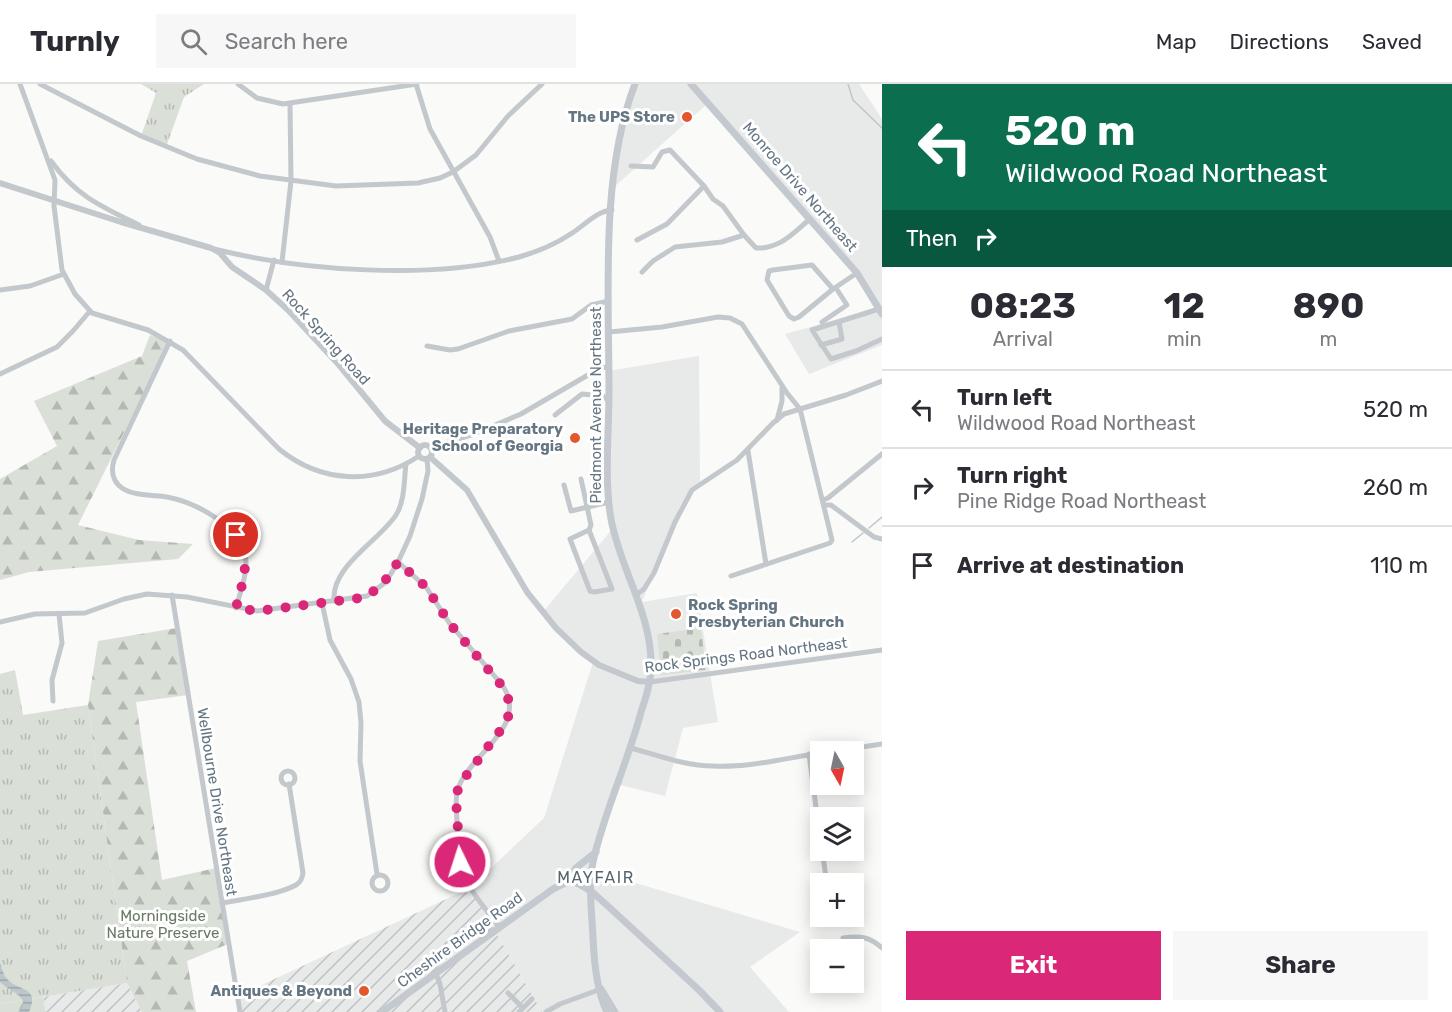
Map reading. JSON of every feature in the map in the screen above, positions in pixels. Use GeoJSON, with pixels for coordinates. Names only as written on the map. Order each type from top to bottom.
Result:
{"type":"FeatureCollection","features":[{"type":"Feature","properties":{"kind":"main road","name":"Monroe Drive Northeast"},"geometry":{"type":"LineString","coordinates":[[691,84],[857,273],[881,311]]}},
{"type":"Feature","properties":{"kind":"main road","name":"Piedmont Avenue Northeast"},"geometry":{"type":"LineString","coordinates":[[607,1012],[601,999],[601,989],[594,961],[591,879],[596,852],[631,748],[650,681],[651,660],[649,636],[616,541],[609,502],[609,301],[612,210],[618,139],[633,85]]}},
{"type":"Feature","properties":{"kind":"main road","name":"Cheshire Bridge Road"},"geometry":{"type":"LineString","coordinates":[[382,1012],[553,889],[556,884],[572,878],[576,868],[596,852]]}},
{"type":"Feature","properties":{"kind":"main road"},"geometry":{"type":"LineString","coordinates":[[591,879],[577,874],[572,878],[610,908],[720,1012]]}},
{"type":"Feature","properties":{"kind":"main road"},"geometry":{"type":"LineString","coordinates":[[592,916],[599,910],[610,908]]}},
{"type":"Feature","properties":{"kind":"main road"},"geometry":{"type":"LineString","coordinates":[[601,989],[615,1012]]}},
{"type":"Feature","properties":{"kind":"street"},"geometry":{"type":"LineString","coordinates":[[20,84],[55,180],[56,216],[64,274],[75,294],[90,311],[110,320],[148,330],[170,341],[195,360],[279,449],[303,466],[326,474],[350,477],[406,464],[419,456],[428,458]]}},
{"type":"Feature","properties":{"kind":"street"},"geometry":{"type":"LineString","coordinates":[[40,84],[166,147],[228,169],[291,181],[336,186],[388,185],[427,181],[453,172],[476,155],[508,116],[542,84]]}},
{"type":"Feature","properties":{"kind":"street"},"geometry":{"type":"LineString","coordinates":[[238,84],[263,101],[290,104],[416,84],[430,129],[490,237],[499,261]]}},
{"type":"Feature","properties":{"kind":"street"},"geometry":{"type":"LineString","coordinates":[[282,262],[291,181],[290,104]]}},
{"type":"Feature","properties":{"kind":"street"},"geometry":{"type":"LineString","coordinates":[[44,149],[58,170],[92,202],[143,228]]}},
{"type":"Feature","properties":{"kind":"street"},"geometry":{"type":"LineString","coordinates":[[631,166],[653,167],[665,150],[670,150],[704,186],[713,199],[723,206],[756,248],[770,248],[793,234],[810,219]]}},
{"type":"Feature","properties":{"kind":"street"},"geometry":{"type":"LineString","coordinates":[[0,183],[234,254],[339,268],[391,270],[445,267],[519,257],[569,235],[602,211],[612,210]]}},
{"type":"Feature","properties":{"kind":"street"},"geometry":{"type":"LineString","coordinates":[[637,240],[667,224],[704,186]]}},
{"type":"Feature","properties":{"kind":"street"},"geometry":{"type":"LineString","coordinates":[[642,272],[652,261],[675,247],[722,242],[744,235]]}},
{"type":"Feature","properties":{"kind":"street","name":"Rock Spring Road"},"geometry":{"type":"LineString","coordinates":[[211,248],[220,253],[232,267],[266,290],[319,342],[384,421],[420,448]]}},
{"type":"Feature","properties":{"kind":"street"},"geometry":{"type":"LineString","coordinates":[[234,254],[231,261],[238,270]]}},
{"type":"Feature","properties":{"kind":"street"},"geometry":{"type":"LineString","coordinates":[[266,290],[274,260]]}},
{"type":"Feature","properties":{"kind":"street"},"geometry":{"type":"LineString","coordinates":[[822,322],[847,305],[835,288],[812,265],[769,271],[767,280],[789,316],[794,319],[799,317],[835,288],[857,273]]}},
{"type":"Feature","properties":{"kind":"street"},"geometry":{"type":"LineString","coordinates":[[0,290],[30,286],[64,274]]}},
{"type":"Feature","properties":{"kind":"street"},"geometry":{"type":"LineString","coordinates":[[427,346],[458,349],[509,331],[572,319],[591,305],[609,301]]}},
{"type":"Feature","properties":{"kind":"street"},"geometry":{"type":"LineString","coordinates":[[0,374],[57,347],[90,311]]}},
{"type":"Feature","properties":{"kind":"street"},"geometry":{"type":"LineString","coordinates":[[881,311],[812,330],[831,359],[882,339]]}},
{"type":"Feature","properties":{"kind":"street"},"geometry":{"type":"LineString","coordinates":[[609,332],[662,327],[718,317],[730,318],[745,328],[782,387],[800,409],[832,538],[831,542],[731,576]]}},
{"type":"Feature","properties":{"kind":"street"},"geometry":{"type":"LineString","coordinates":[[821,345],[842,339],[839,322]]}},
{"type":"Feature","properties":{"kind":"street"},"geometry":{"type":"LineString","coordinates":[[170,341],[114,460],[112,475],[117,484],[125,490],[188,503],[214,516],[236,535],[243,547],[246,562],[236,608]]}},
{"type":"Feature","properties":{"kind":"street"},"geometry":{"type":"LineString","coordinates":[[419,456],[420,448],[426,446],[430,448],[474,434],[521,414],[600,368],[609,366]]}},
{"type":"Feature","properties":{"kind":"street"},"geometry":{"type":"LineString","coordinates":[[636,595],[644,589],[654,573],[689,494],[748,451],[784,414],[882,381]]}},
{"type":"Feature","properties":{"kind":"street"},"geometry":{"type":"LineString","coordinates":[[777,420],[782,401],[782,387]]}},
{"type":"Feature","properties":{"kind":"street"},"geometry":{"type":"LineString","coordinates":[[555,415],[582,394],[603,396],[609,401]]}},
{"type":"Feature","properties":{"kind":"street"},"geometry":{"type":"LineString","coordinates":[[0,622],[24,616],[85,612],[139,595],[172,595],[257,611],[360,598],[374,592],[386,582],[398,562],[410,536],[422,500],[429,470],[428,458],[432,452],[430,448]]}},
{"type":"Feature","properties":{"kind":"street"},"geometry":{"type":"LineString","coordinates":[[748,451],[766,564]]}},
{"type":"Feature","properties":{"kind":"street"},"geometry":{"type":"LineString","coordinates":[[823,502],[882,454]]}},
{"type":"Feature","properties":{"kind":"street","name":"Rock Springs Road Northeast"},"geometry":{"type":"LineString","coordinates":[[428,458],[467,490],[527,592],[556,628],[581,652],[600,665],[638,681],[650,681],[882,650]]}},
{"type":"Feature","properties":{"kind":"street"},"geometry":{"type":"LineString","coordinates":[[334,601],[334,592],[348,566],[398,512],[406,464]]}},
{"type":"Feature","properties":{"kind":"street"},"geometry":{"type":"LineString","coordinates":[[581,479],[591,525],[589,530],[612,589],[590,591],[575,556],[570,539],[589,530]]}},
{"type":"Feature","properties":{"kind":"street"},"geometry":{"type":"LineString","coordinates":[[564,485],[571,511],[609,502]]}},
{"type":"Feature","properties":{"kind":"street"},"geometry":{"type":"LineString","coordinates":[[823,502],[831,505],[874,537],[882,539]]}},
{"type":"Feature","properties":{"kind":"street"},"geometry":{"type":"LineString","coordinates":[[398,562],[426,587],[450,624],[502,686],[508,698],[510,711],[506,723],[463,780],[456,799],[462,871],[471,888],[499,927]]}},
{"type":"Feature","properties":{"kind":"street","name":"Wellbourne Drive Northeast"},"geometry":{"type":"LineString","coordinates":[[172,595],[240,1012]]}},
{"type":"Feature","properties":{"kind":"street"},"geometry":{"type":"LineString","coordinates":[[322,603],[330,640],[351,679],[359,702],[360,761],[377,874]]}},
{"type":"Feature","properties":{"kind":"street"},"geometry":{"type":"LineString","coordinates":[[53,701],[52,680],[62,643],[59,614]]}},
{"type":"Feature","properties":{"kind":"street"},"geometry":{"type":"LineString","coordinates":[[864,747],[882,744]]}},
{"type":"Feature","properties":{"kind":"street"},"geometry":{"type":"LineString","coordinates":[[631,748],[684,763],[711,766],[735,765],[809,754],[816,807]]}},
{"type":"Feature","properties":{"kind":"street"},"geometry":{"type":"LineString","coordinates":[[222,903],[270,893],[296,885],[301,880],[303,873],[289,784]]}},
{"type":"Feature","properties":{"kind":"street"},"geometry":{"type":"LineString","coordinates":[[843,938],[862,936],[876,942],[882,948]]}},
{"type":"Feature","properties":{"kind":"street"},"geometry":{"type":"LineString","coordinates":[[436,974],[445,1012]]}},
{"type":"Feature","properties":{"kind":"street"},"geometry":{"type":"LineString","coordinates":[[546,1012],[601,989]]}},
{"type":"Feature","properties":{"kind":"street"},"geometry":{"type":"LineString","coordinates":[[508,993],[521,1010],[532,999]]}},
{"type":"Feature","properties":{"kind":"shaded area"},"geometry":{"type":"Polygon","coordinates":[[[634,84],[859,84],[882,119],[882,345],[809,374],[785,334],[875,309],[852,267],[707,104],[613,188],[620,131],[634,84]]]}},
{"type":"Feature","properties":{"kind":"shaded area"},"geometry":{"type":"Polygon","coordinates":[[[699,356],[700,482],[680,506],[642,602],[697,593],[718,722],[683,728],[665,796],[616,784],[592,870],[800,932],[750,967],[789,1012],[542,1012],[470,888],[544,818],[593,662],[542,613],[614,527],[607,483],[608,371],[699,356]]]}},
{"type":"Feature","properties":{"kind":"shaded area"},"geometry":{"type":"Polygon","coordinates":[[[470,888],[542,1012],[241,1012],[238,996],[470,888]]]}},
{"type":"Feature","properties":{"kind":"shaded area"},"geometry":{"type":"Polygon","coordinates":[[[0,963],[7,979],[31,994],[32,1004],[29,1012],[18,1012],[22,1007],[22,999],[0,982],[0,963]]]}},
{"type":"Feature","properties":{"kind":"shaded area"},"geometry":{"type":"Polygon","coordinates":[[[127,983],[142,1012],[46,1012],[43,997],[127,983]]]}},
{"type":"Feature","properties":{"kind":"green space"},"geometry":{"type":"Polygon","coordinates":[[[141,84],[204,84],[184,97],[166,147],[141,136],[156,93],[141,84]]]}},
{"type":"Feature","properties":{"kind":"green space"},"geometry":{"type":"Polygon","coordinates":[[[150,335],[169,342],[78,525],[139,540],[193,544],[178,559],[29,572],[0,580],[0,479],[57,446],[34,401],[142,356],[150,335]]]}},
{"type":"Feature","properties":{"kind":"green space","name":"Morningside Nature Preserve"},"geometry":{"type":"Polygon","coordinates":[[[177,628],[188,695],[136,702],[162,880],[216,868],[228,944],[187,961],[196,1012],[142,1012],[127,983],[88,705],[98,641],[177,628]]]}},
{"type":"Feature","properties":{"kind":"green space"},"geometry":{"type":"Polygon","coordinates":[[[701,628],[706,670],[661,675],[657,634],[701,628]]]}},
{"type":"Feature","properties":{"kind":"green space","name":"Morningside Nature Preserve"},"geometry":{"type":"Polygon","coordinates":[[[15,670],[23,715],[88,705],[127,983],[0,1004],[0,674],[15,670]]]}},
{"type":"Feature","properties":{"kind":"green space"},"geometry":{"type":"Polygon","coordinates":[[[43,997],[46,1012],[0,1012],[0,1004],[43,997]]]}},
{"type":"Feature","properties":{"kind":"waterway"},"geometry":{"type":"LineString","coordinates":[[848,84],[853,100],[882,128]]}},
{"type":"Feature","properties":{"kind":"waterway"},"geometry":{"type":"LineString","coordinates":[[869,528],[882,517]]}},
{"type":"Feature","properties":{"kind":"waterway"},"geometry":{"type":"LineString","coordinates":[[852,542],[863,533]]}},
{"type":"Feature","properties":{"kind":"place","name":"The UPS Store"},"geometry":{"type":"Point","coordinates":[687,117]}},
{"type":"Feature","properties":{"kind":"place","name":"Heritage Preparatory School of Georgia"},"geometry":{"type":"Point","coordinates":[575,438]}},
{"type":"Feature","properties":{"kind":"place","name":"Rock Spring Presbyterian Church"},"geometry":{"type":"Point","coordinates":[676,614]}},
{"type":"Feature","properties":{"kind":"place","name":"Antiques & Beyond"},"geometry":{"type":"Point","coordinates":[364,991]}},
{"type":"Feature","properties":{"kind":"district","name":"MAYFAIR"},"geometry":{"type":"Point","coordinates":[596,877]}},
{"type":"Feature","properties":{"kind":"route"},"geometry":{"type":"LineString","coordinates":[[236,535],[246,555],[246,562],[236,608],[257,611],[360,598],[380,588],[398,562],[426,587],[450,624],[502,686],[510,705],[506,723],[460,784],[457,794],[460,862]]}}]}
